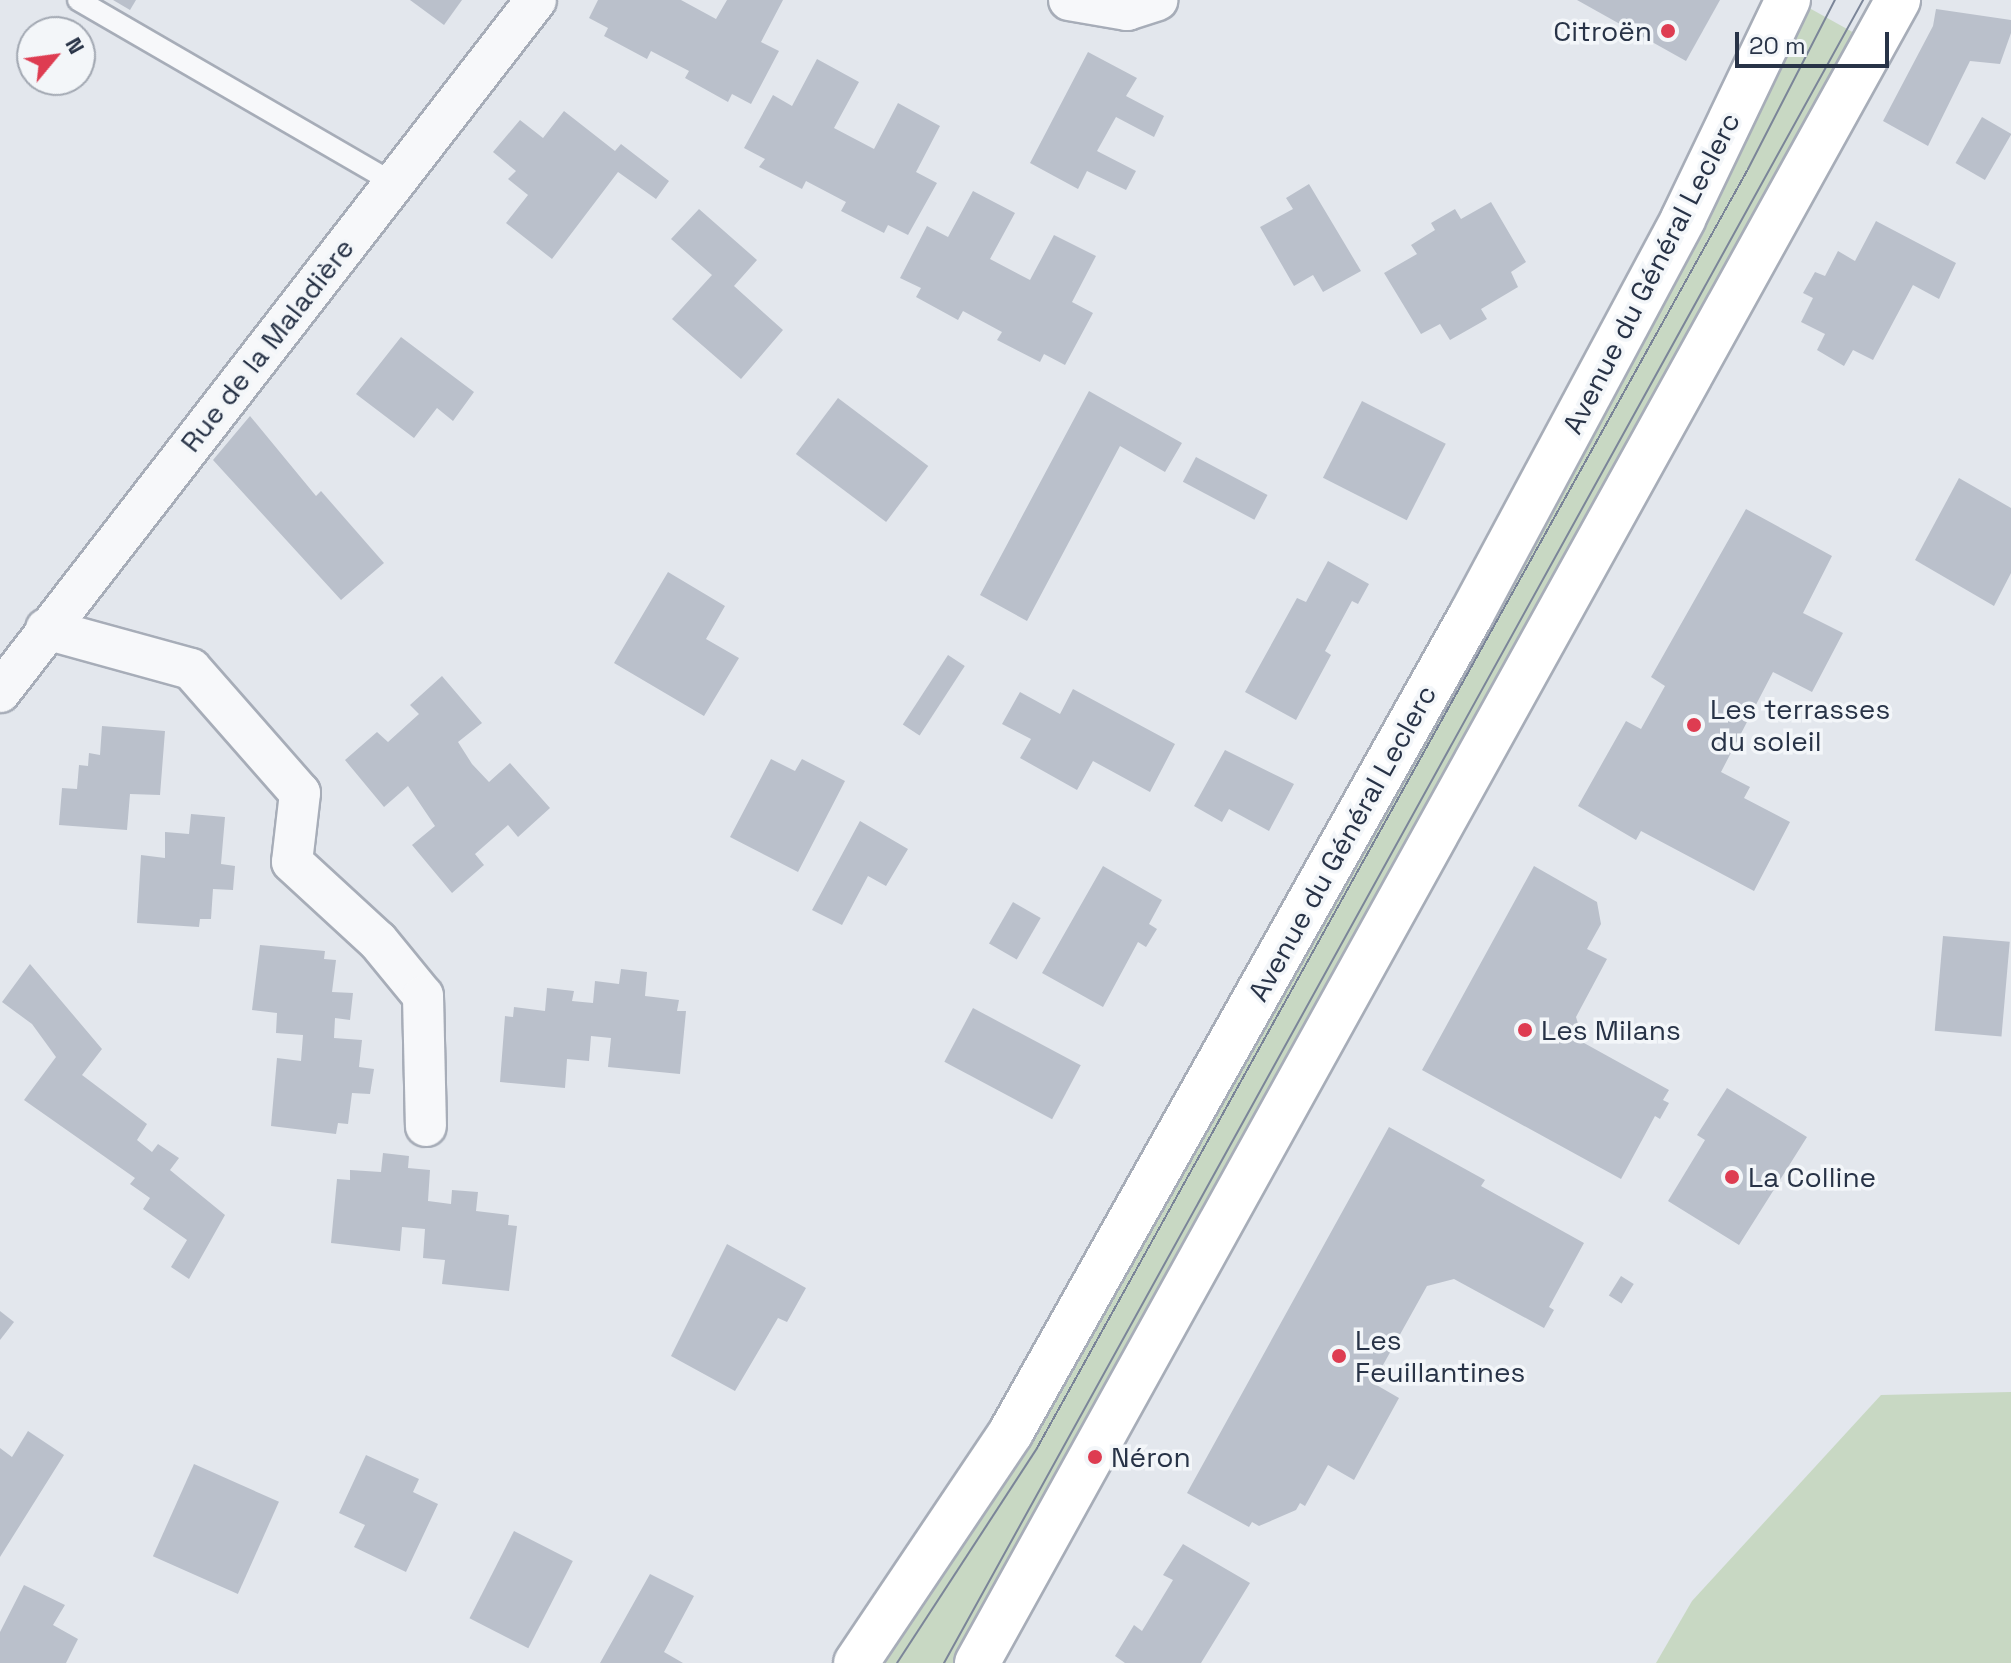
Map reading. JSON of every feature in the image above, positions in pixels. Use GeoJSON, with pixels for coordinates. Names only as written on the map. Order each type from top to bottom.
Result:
{"type":"FeatureCollection","features":[{"type":"Feature","properties":{"kind":"main road","name":"Avenue du Général Leclerc"},"geometry":{"type":"LineString","coordinates":[[856,1663],[1011,1432],[1471,615],[1683,219],[1788,0]]}},
{"type":"Feature","properties":{"kind":"main road"},"geometry":{"type":"LineString","coordinates":[[977,1663],[1898,0]]}},
{"type":"Feature","properties":{"kind":"street","name":"Rue de la Maladière"},"geometry":{"type":"LineString","coordinates":[[0,692],[536,0]]}},
{"type":"Feature","properties":{"kind":"street"},"geometry":{"type":"LineString","coordinates":[[1090,2],[1127,10],[1157,0]]}},
{"type":"Feature","properties":{"kind":"street"},"geometry":{"type":"LineString","coordinates":[[46,629],[191,669],[300,793],[292,862],[378,941],[423,996],[426,1126]]}},
{"type":"Feature","properties":{"kind":"lane"},"geometry":{"type":"LineString","coordinates":[[78,0],[392,182]]}},
{"type":"Feature","properties":{"kind":"green space"},"geometry":{"type":"Polygon","coordinates":[[[1802,4],[1860,36],[958,1663],[882,1663],[1802,4]]]}},
{"type":"Feature","properties":{"kind":"green space"},"geometry":{"type":"Polygon","coordinates":[[[2011,1392],[2011,1663],[1656,1663],[1692,1601],[1881,1395],[2011,1392]]]}},
{"type":"Feature","properties":{"kind":"building"},"geometry":{"type":"Polygon","coordinates":[[[113,0],[136,0],[130,10],[113,0]]]}},
{"type":"Feature","properties":{"kind":"building"},"geometry":{"type":"Polygon","coordinates":[[[410,0],[462,0],[444,25],[410,0]]]}},
{"type":"Feature","properties":{"kind":"building"},"geometry":{"type":"Polygon","coordinates":[[[598,0],[681,0],[716,19],[727,0],[783,0],[761,42],[779,51],[751,104],[732,94],[728,102],[685,78],[689,71],[651,51],[647,59],[604,36],[608,28],[589,18],[598,0]]]}},
{"type":"Feature","properties":{"kind":"building","name":"Citroën"},"geometry":{"type":"Polygon","coordinates":[[[1577,0],[1720,0],[1686,61],[1577,0]]]}},
{"type":"Feature","properties":{"kind":"building"},"geometry":{"type":"Polygon","coordinates":[[[1936,9],[2011,20],[2011,33],[2000,64],[1970,61],[1928,146],[1883,121],[1933,26],[1936,9]]]}},
{"type":"Feature","properties":{"kind":"building"},"geometry":{"type":"Polygon","coordinates":[[[1088,52],[1137,78],[1126,96],[1164,116],[1154,137],[1116,117],[1097,151],[1136,171],[1126,190],[1087,171],[1078,189],[1030,163],[1088,52]]]}},
{"type":"Feature","properties":{"kind":"building"},"geometry":{"type":"Polygon","coordinates":[[[817,59],[859,82],[834,128],[874,149],[898,103],[940,126],[916,172],[937,183],[908,235],[888,225],[884,233],[841,211],[846,202],[806,181],[802,189],[759,167],[765,159],[744,148],[773,95],[792,106],[817,59]]]}},
{"type":"Feature","properties":{"kind":"building"},"geometry":{"type":"Polygon","coordinates":[[[564,111],[615,151],[621,144],[669,181],[656,199],[618,172],[552,259],[506,223],[528,195],[508,179],[516,171],[493,152],[520,120],[543,138],[564,111]]]}},
{"type":"Feature","properties":{"kind":"building"},"geometry":{"type":"Polygon","coordinates":[[[1982,117],[2011,134],[1985,180],[1956,163],[1982,117]]]}},
{"type":"Feature","properties":{"kind":"building"},"geometry":{"type":"Polygon","coordinates":[[[1309,184],[1361,271],[1323,292],[1313,275],[1294,286],[1260,227],[1293,209],[1286,198],[1309,184]]]}},
{"type":"Feature","properties":{"kind":"building"},"geometry":{"type":"Polygon","coordinates":[[[973,191],[1015,213],[990,259],[1030,280],[1054,235],[1096,256],[1072,302],[1093,313],[1065,365],[1044,354],[1040,362],[997,340],[1002,332],[963,311],[958,320],[916,297],[921,288],[900,278],[927,226],[948,237],[973,191]]]}},
{"type":"Feature","properties":{"kind":"building"},"geometry":{"type":"Polygon","coordinates":[[[1491,202],[1526,262],[1511,272],[1518,287],[1481,309],[1487,319],[1450,340],[1440,324],[1421,334],[1384,273],[1417,254],[1411,245],[1435,230],[1431,223],[1455,209],[1461,219],[1491,202]]]}},
{"type":"Feature","properties":{"kind":"building"},"geometry":{"type":"Polygon","coordinates":[[[699,209],[757,260],[734,286],[783,330],[741,379],[672,319],[712,275],[671,239],[699,209]]]}},
{"type":"Feature","properties":{"kind":"building"},"geometry":{"type":"Polygon","coordinates":[[[1876,221],[1956,263],[1939,299],[1913,285],[1873,360],[1853,350],[1844,366],[1817,350],[1825,334],[1801,322],[1813,298],[1803,293],[1815,272],[1825,276],[1838,251],[1855,261],[1876,221]]]}},
{"type":"Feature","properties":{"kind":"building"},"geometry":{"type":"Polygon","coordinates":[[[401,337],[474,392],[453,421],[437,408],[414,438],[356,394],[401,337]]]}},
{"type":"Feature","properties":{"kind":"building"},"geometry":{"type":"Polygon","coordinates":[[[1089,391],[1182,443],[1165,472],[1120,446],[1027,621],[980,595],[1089,391]]]}},
{"type":"Feature","properties":{"kind":"building"},"geometry":{"type":"Polygon","coordinates":[[[838,398],[928,466],[886,522],[796,454],[838,398]]]}},
{"type":"Feature","properties":{"kind":"building"},"geometry":{"type":"Polygon","coordinates":[[[1362,401],[1446,444],[1407,520],[1323,478],[1362,401]]]}},
{"type":"Feature","properties":{"kind":"building"},"geometry":{"type":"Polygon","coordinates":[[[250,416],[316,496],[321,491],[384,563],[341,600],[213,460],[250,416]]]}},
{"type":"Feature","properties":{"kind":"building"},"geometry":{"type":"Polygon","coordinates":[[[1196,457],[1268,495],[1254,520],[1183,482],[1196,457]]]}},
{"type":"Feature","properties":{"kind":"building"},"geometry":{"type":"Polygon","coordinates":[[[1959,478],[2011,508],[2011,573],[1994,606],[1915,560],[1959,478]]]}},
{"type":"Feature","properties":{"kind":"building","name":"Les terrasses du soleil"},"geometry":{"type":"Polygon","coordinates":[[[1746,509],[1832,556],[1803,613],[1843,633],[1812,692],[1773,672],[1721,772],[1750,787],[1744,798],[1790,822],[1754,891],[1641,831],[1636,840],[1578,806],[1626,721],[1641,729],[1665,686],[1651,677],[1746,509]]]}},
{"type":"Feature","properties":{"kind":"building"},"geometry":{"type":"Polygon","coordinates":[[[1328,561],[1369,584],[1358,604],[1352,601],[1325,651],[1331,655],[1296,720],[1245,692],[1297,598],[1306,602],[1328,561]]]}},
{"type":"Feature","properties":{"kind":"building"},"geometry":{"type":"Polygon","coordinates":[[[668,572],[725,606],[706,639],[739,658],[704,716],[614,663],[668,572]]]}},
{"type":"Feature","properties":{"kind":"building"},"geometry":{"type":"Polygon","coordinates":[[[948,655],[965,666],[920,736],[903,725],[948,655]]]}},
{"type":"Feature","properties":{"kind":"building"},"geometry":{"type":"Polygon","coordinates":[[[442,676],[482,723],[458,742],[472,764],[489,782],[510,763],[550,808],[518,837],[508,825],[475,854],[484,865],[452,893],[412,845],[435,826],[408,786],[384,807],[345,760],[377,732],[388,742],[419,714],[410,705],[442,676]]]}},
{"type":"Feature","properties":{"kind":"building"},"geometry":{"type":"Polygon","coordinates":[[[1073,689],[1175,744],[1150,792],[1093,761],[1077,790],[1020,758],[1031,739],[1002,724],[1020,692],[1060,714],[1073,689]]]}},
{"type":"Feature","properties":{"kind":"building"},"geometry":{"type":"Polygon","coordinates":[[[102,726],[165,731],[160,795],[130,794],[127,830],[59,825],[62,788],[77,789],[79,765],[88,766],[89,753],[100,755],[102,726]]]}},
{"type":"Feature","properties":{"kind":"building"},"geometry":{"type":"Polygon","coordinates":[[[1225,750],[1294,784],[1269,831],[1229,809],[1222,822],[1194,806],[1225,750]]]}},
{"type":"Feature","properties":{"kind":"building"},"geometry":{"type":"Polygon","coordinates":[[[771,759],[795,771],[802,759],[845,781],[798,872],[730,837],[771,759]]]}},
{"type":"Feature","properties":{"kind":"building"},"geometry":{"type":"Polygon","coordinates":[[[191,814],[225,817],[221,864],[235,866],[233,890],[213,889],[211,919],[200,919],[199,927],[137,923],[141,855],[165,858],[165,832],[189,834],[191,814]]]}},
{"type":"Feature","properties":{"kind":"building"},"geometry":{"type":"Polygon","coordinates":[[[860,821],[908,849],[886,886],[868,876],[842,925],[812,910],[860,821]]]}},
{"type":"Feature","properties":{"kind":"building"},"geometry":{"type":"Polygon","coordinates":[[[1103,866],[1162,900],[1149,924],[1157,929],[1146,947],[1138,942],[1103,1007],[1042,973],[1103,866]]]}},
{"type":"Feature","properties":{"kind":"building","name":"Les Milans"},"geometry":{"type":"Polygon","coordinates":[[[1534,866],[1597,902],[1601,924],[1587,949],[1607,959],[1576,1017],[1584,1043],[1669,1090],[1663,1100],[1669,1103],[1660,1119],[1655,1116],[1621,1179],[1422,1070],[1534,866]]]}},
{"type":"Feature","properties":{"kind":"building"},"geometry":{"type":"Polygon","coordinates":[[[1013,902],[1041,918],[1017,960],[989,944],[1013,902]]]}},
{"type":"Feature","properties":{"kind":"building"},"geometry":{"type":"Polygon","coordinates":[[[1943,936],[2010,942],[2001,1036],[1935,1031],[1943,936]]]}},
{"type":"Feature","properties":{"kind":"building"},"geometry":{"type":"Polygon","coordinates":[[[260,945],[325,951],[324,959],[336,960],[332,992],[353,993],[350,1020],[335,1018],[334,1038],[362,1040],[359,1067],[374,1069],[370,1094],[352,1093],[348,1124],[338,1123],[336,1134],[271,1126],[277,1058],[301,1061],[303,1035],[276,1033],[277,1013],[252,1010],[260,945]]]}},
{"type":"Feature","properties":{"kind":"building"},"geometry":{"type":"Polygon","coordinates":[[[30,964],[102,1049],[82,1075],[147,1124],[137,1140],[152,1152],[158,1144],[179,1158],[170,1170],[225,1215],[189,1279],[171,1267],[187,1240],[143,1209],[150,1198],[130,1184],[135,1178],[24,1100],[56,1057],[32,1024],[2,1002],[30,964]]]}},
{"type":"Feature","properties":{"kind":"building"},"geometry":{"type":"Polygon","coordinates":[[[621,969],[647,972],[645,996],[679,1000],[677,1011],[686,1011],[680,1074],[608,1067],[611,1038],[591,1036],[589,1061],[567,1059],[565,1088],[500,1082],[505,1016],[513,1017],[514,1007],[545,1011],[547,988],[574,991],[572,1001],[593,1003],[595,981],[619,984],[621,969]]]}},
{"type":"Feature","properties":{"kind":"building"},"geometry":{"type":"Polygon","coordinates":[[[973,1008],[1081,1065],[1052,1119],[944,1062],[973,1008]]]}},
{"type":"Feature","properties":{"kind":"building","name":"La Colline"},"geometry":{"type":"Polygon","coordinates":[[[1727,1088],[1807,1137],[1739,1245],[1668,1201],[1705,1140],[1697,1135],[1727,1088]]]}},
{"type":"Feature","properties":{"kind":"building","name":"Les Feuillantines"},"geometry":{"type":"Polygon","coordinates":[[[1389,1127],[1485,1180],[1481,1186],[1584,1243],[1549,1307],[1554,1310],[1544,1328],[1454,1279],[1427,1286],[1373,1383],[1399,1398],[1354,1480],[1328,1465],[1305,1506],[1300,1503],[1296,1510],[1259,1526],[1252,1522],[1249,1527],[1187,1493],[1389,1127]]]}},
{"type":"Feature","properties":{"kind":"building"},"geometry":{"type":"Polygon","coordinates":[[[383,1153],[409,1156],[408,1168],[430,1170],[428,1201],[451,1204],[452,1190],[478,1192],[476,1211],[509,1215],[508,1225],[517,1226],[509,1291],[442,1284],[445,1260],[423,1258],[425,1229],[402,1227],[400,1251],[331,1243],[337,1179],[350,1180],[350,1170],[381,1172],[383,1153]]]}},
{"type":"Feature","properties":{"kind":"building"},"geometry":{"type":"Polygon","coordinates":[[[727,1244],[806,1288],[787,1322],[778,1318],[735,1391],[671,1356],[727,1244]]]}},
{"type":"Feature","properties":{"kind":"building"},"geometry":{"type":"Polygon","coordinates":[[[1621,1276],[1634,1284],[1622,1303],[1609,1296],[1621,1276]]]}},
{"type":"Feature","properties":{"kind":"building"},"geometry":{"type":"Polygon","coordinates":[[[0,1311],[14,1322],[0,1340],[0,1311]]]}},
{"type":"Feature","properties":{"kind":"building"},"geometry":{"type":"Polygon","coordinates":[[[28,1431],[64,1455],[0,1557],[0,1448],[12,1457],[28,1431]]]}},
{"type":"Feature","properties":{"kind":"building"},"geometry":{"type":"Polygon","coordinates":[[[366,1455],[419,1479],[413,1492],[438,1504],[406,1572],[354,1547],[365,1525],[339,1513],[366,1455]]]}},
{"type":"Feature","properties":{"kind":"building"},"geometry":{"type":"Polygon","coordinates":[[[194,1464],[279,1502],[238,1594],[153,1556],[194,1464]]]}},
{"type":"Feature","properties":{"kind":"building"},"geometry":{"type":"Polygon","coordinates":[[[514,1531],[573,1561],[528,1648],[470,1618],[514,1531]]]}},
{"type":"Feature","properties":{"kind":"building"},"geometry":{"type":"Polygon","coordinates":[[[1183,1544],[1250,1583],[1201,1663],[1125,1663],[1115,1656],[1134,1625],[1142,1631],[1173,1580],[1163,1575],[1183,1544]]]}},
{"type":"Feature","properties":{"kind":"building"},"geometry":{"type":"Polygon","coordinates":[[[650,1574],[694,1596],[664,1652],[683,1663],[600,1663],[650,1574]]]}},
{"type":"Feature","properties":{"kind":"building"},"geometry":{"type":"Polygon","coordinates":[[[24,1585],[65,1605],[53,1625],[78,1639],[66,1663],[0,1663],[0,1632],[24,1585]]]}},
{"type":"Feature","properties":{"kind":"tram line"},"geometry":{"type":"LineString","coordinates":[[897,1663],[1037,1448],[1748,169],[1835,0]]}},
{"type":"Feature","properties":{"kind":"tram line"},"geometry":{"type":"LineString","coordinates":[[944,1663],[1863,0]]}},
{"type":"Feature","properties":{"kind":"place","name":"Citroën"},"geometry":{"type":"Point","coordinates":[1668,31]}},
{"type":"Feature","properties":{"kind":"place","name":"Les terrasses du soleil"},"geometry":{"type":"Point","coordinates":[1694,725]}},
{"type":"Feature","properties":{"kind":"place","name":"Les Milans"},"geometry":{"type":"Point","coordinates":[1525,1030]}},
{"type":"Feature","properties":{"kind":"place","name":"La Colline"},"geometry":{"type":"Point","coordinates":[1732,1177]}},
{"type":"Feature","properties":{"kind":"place","name":"Les Feuillantines"},"geometry":{"type":"Point","coordinates":[1339,1356]}},
{"type":"Feature","properties":{"kind":"place","name":"Néron"},"geometry":{"type":"Point","coordinates":[1095,1457]}}]}
